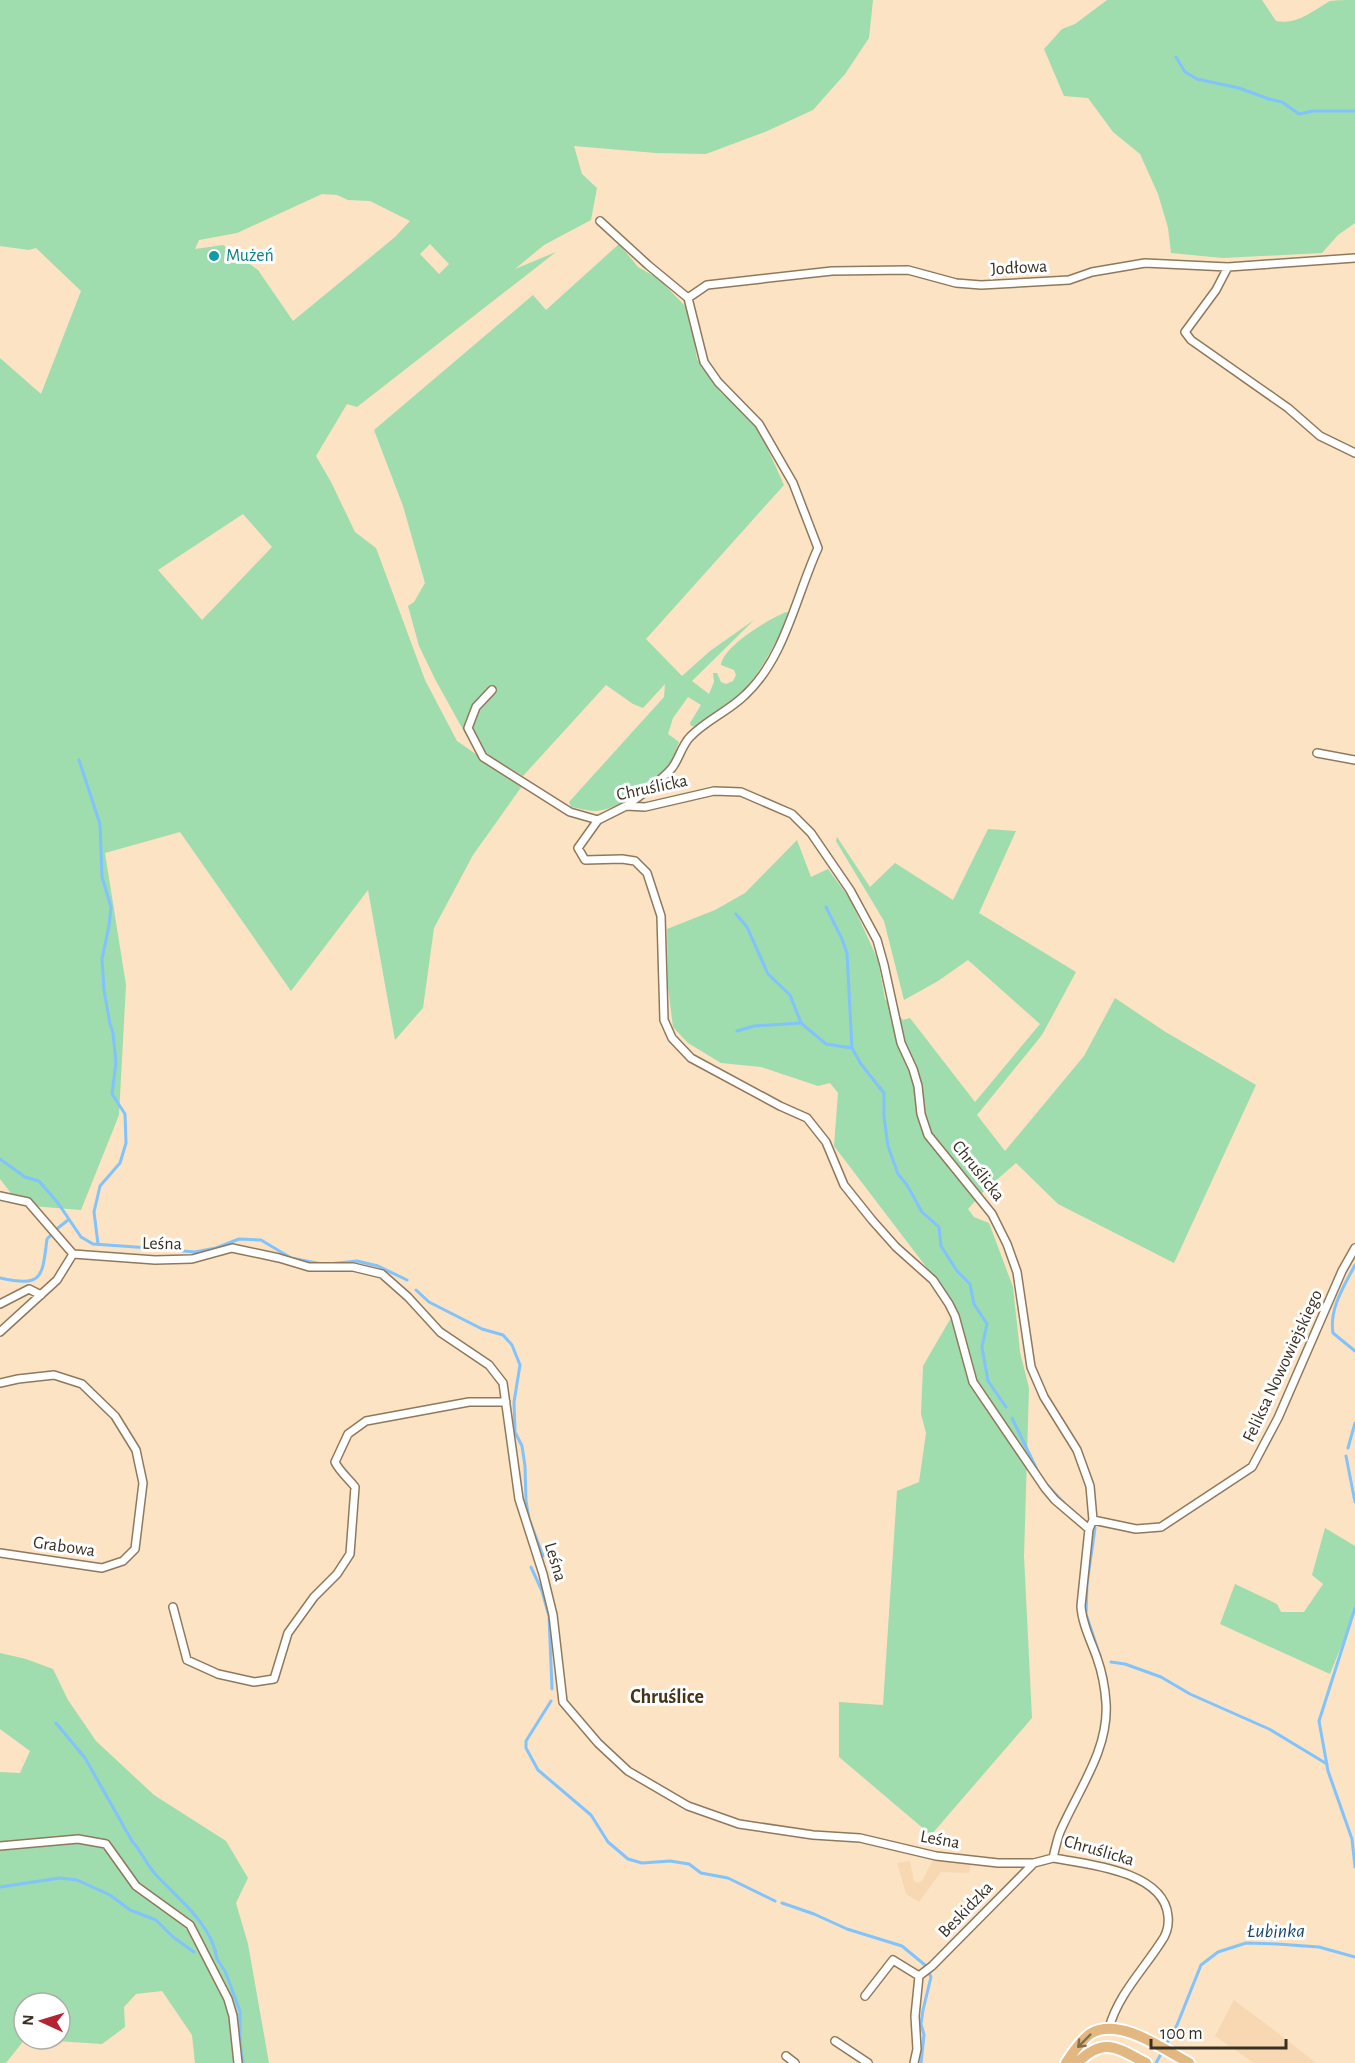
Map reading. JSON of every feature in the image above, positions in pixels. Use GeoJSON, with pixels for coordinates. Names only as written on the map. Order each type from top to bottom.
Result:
{"type":"FeatureCollection","features":[{"type":"Feature","properties":{"kind":"main road"},"geometry":{"type":"LineString","coordinates":[[1103,2046],[1109,2028]]}},
{"type":"Feature","properties":{"kind":"main road"},"geometry":{"type":"LineString","coordinates":[[1066,2063],[1089,2035],[1109,2028],[1128,2031],[1189,2063]]}},
{"type":"Feature","properties":{"kind":"main road"},"geometry":{"type":"LineString","coordinates":[[1077,2063],[1089,2051],[1103,2046],[1118,2048],[1146,2063]]}},
{"type":"Feature","properties":{"kind":"street"},"geometry":{"type":"LineString","coordinates":[[600,221],[688,298],[704,362],[718,382],[759,424],[793,483],[818,548],[804,579],[792,621],[763,674],[746,695],[698,729],[688,739],[672,768],[656,784],[626,806]]}},
{"type":"Feature","properties":{"kind":"street","name":"Jodłowa"},"geometry":{"type":"LineString","coordinates":[[688,298],[707,285],[832,271],[908,270],[956,283],[981,285],[1069,280],[1092,272],[1145,263],[1228,267],[1355,258]]}},
{"type":"Feature","properties":{"kind":"street"},"geometry":{"type":"LineString","coordinates":[[1228,267],[1216,290],[1185,332],[1191,340],[1288,408],[1320,436],[1334,445],[1355,453]]}},
{"type":"Feature","properties":{"kind":"street"},"geometry":{"type":"LineString","coordinates":[[492,690],[476,707],[468,728],[483,758],[570,812],[597,820]]}},
{"type":"Feature","properties":{"kind":"street"},"geometry":{"type":"LineString","coordinates":[[1317,753],[1355,760]]}},
{"type":"Feature","properties":{"kind":"street","name":"Chruślicka"},"geometry":{"type":"LineString","coordinates":[[1089,1529],[1055,1500],[1045,1488],[973,1382],[955,1316],[949,1304],[933,1280],[896,1247],[844,1185],[826,1142],[807,1118],[691,1059],[672,1038],[664,1020],[661,916],[647,873],[635,861],[585,860],[578,848],[597,820],[626,806],[645,807],[714,791],[741,792],[792,814],[811,833],[850,890],[877,940],[901,1043],[915,1077],[921,1114],[928,1135],[992,1214],[1007,1244],[1017,1272],[1031,1367],[1044,1396],[1077,1450],[1090,1486],[1094,1520],[1089,1529],[1081,1606],[1082,1617],[1099,1661],[1103,1680],[1106,1704],[1104,1729],[1090,1773],[1060,1833],[1053,1858],[1111,1869],[1134,1877],[1157,1893],[1167,1906],[1166,1934],[1119,2002],[1109,2028]]}},
{"type":"Feature","properties":{"kind":"street"},"geometry":{"type":"LineString","coordinates":[[0,1196],[28,1202],[73,1254],[57,1280],[0,1332]]}},
{"type":"Feature","properties":{"kind":"street","name":"Leśna"},"geometry":{"type":"LineString","coordinates":[[73,1254],[155,1260],[192,1259],[232,1248],[309,1268],[353,1267],[382,1274],[408,1297],[440,1332],[489,1365],[503,1383],[519,1499],[543,1574],[553,1615],[563,1702],[598,1743],[628,1771],[688,1806],[739,1824],[813,1835],[860,1838],[936,1856],[998,1863],[1034,1863],[1053,1858]]}},
{"type":"Feature","properties":{"kind":"street","name":"Feliksa Nowowiejskiego"},"geometry":{"type":"LineString","coordinates":[[1094,1520],[1136,1529],[1161,1527],[1252,1467],[1278,1419],[1342,1271],[1355,1248]]}},
{"type":"Feature","properties":{"kind":"street"},"geometry":{"type":"LineString","coordinates":[[0,1304],[29,1289],[41,1294]]}},
{"type":"Feature","properties":{"kind":"street","name":"Grabowa"},"geometry":{"type":"LineString","coordinates":[[0,1383],[54,1375],[82,1384],[115,1416],[136,1450],[143,1484],[135,1549],[123,1561],[102,1568],[0,1552]]}},
{"type":"Feature","properties":{"kind":"street"},"geometry":{"type":"LineString","coordinates":[[173,1607],[187,1660],[218,1674],[254,1682],[274,1679],[288,1633],[314,1597],[337,1574],[350,1554],[355,1487],[348,1477],[339,1472],[335,1462],[348,1434],[366,1421],[469,1402],[506,1402]]}},
{"type":"Feature","properties":{"kind":"street"},"geometry":{"type":"LineString","coordinates":[[0,1846],[78,1839],[106,1844],[136,1886],[190,1925],[228,1999],[233,2016],[238,2063]]}},
{"type":"Feature","properties":{"kind":"street","name":"Beskidzka"},"geometry":{"type":"LineString","coordinates":[[921,1975],[1034,1863]]}},
{"type":"Feature","properties":{"kind":"street"},"geometry":{"type":"LineString","coordinates":[[865,1996],[893,1960],[921,1975],[915,2016],[917,2049],[914,2063]]}},
{"type":"Feature","properties":{"kind":"street"},"geometry":{"type":"LineString","coordinates":[[835,2041],[868,2063]]}},
{"type":"Feature","properties":{"kind":"street"},"geometry":{"type":"LineString","coordinates":[[786,2056],[795,2063]]}},
{"type":"Feature","properties":{"kind":"shaded area"},"geometry":{"type":"Polygon","coordinates":[[[934,1858],[971,1864],[969,1873],[941,1872],[919,1902],[906,1894],[897,1863],[910,1861],[914,1881],[918,1883],[922,1881],[934,1858]]]}},
{"type":"Feature","properties":{"kind":"shaded area"},"geometry":{"type":"Polygon","coordinates":[[[1234,2000],[1316,2063],[1254,2063],[1215,2036],[1234,2000]]]}},
{"type":"Feature","properties":{"kind":"green space"},"geometry":{"type":"Polygon","coordinates":[[[0,0],[873,0],[869,38],[845,74],[813,110],[765,132],[706,154],[656,153],[574,146],[582,174],[597,188],[591,220],[544,245],[515,269],[556,252],[357,407],[347,404],[316,456],[355,532],[376,548],[425,680],[457,741],[522,786],[473,855],[434,928],[423,1008],[395,1040],[368,890],[291,991],[180,832],[105,853],[126,985],[119,1115],[81,1210],[20,1205],[0,1179],[0,358],[41,394],[81,291],[36,248],[29,250],[0,246],[0,0]],[[322,194],[237,233],[199,240],[195,249],[223,245],[258,270],[293,321],[395,237],[410,221],[370,201],[348,200],[337,195],[322,194]],[[430,244],[420,254],[439,274],[449,264],[430,244]],[[243,514],[158,570],[202,620],[272,547],[243,514]]]}},
{"type":"Feature","properties":{"kind":"green space"},"geometry":{"type":"Polygon","coordinates":[[[1107,0],[1262,0],[1276,21],[1284,22],[1298,19],[1330,1],[1355,0],[1355,223],[1338,235],[1322,253],[1223,258],[1171,253],[1168,228],[1158,194],[1140,154],[1113,132],[1088,98],[1064,96],[1044,49],[1062,29],[1075,24],[1107,0]]]}},
{"type":"Feature","properties":{"kind":"green space"},"geometry":{"type":"Polygon","coordinates":[[[619,244],[638,267],[659,279],[686,307],[697,359],[721,393],[754,419],[784,485],[646,639],[682,676],[710,651],[754,620],[692,681],[709,694],[714,682],[713,673],[717,673],[721,682],[726,684],[733,681],[736,675],[734,670],[721,665],[738,642],[786,612],[791,614],[753,679],[729,704],[696,727],[691,726],[690,723],[701,705],[688,697],[673,718],[668,734],[679,742],[674,756],[656,780],[626,801],[605,810],[592,811],[571,807],[569,802],[664,697],[665,684],[643,708],[633,704],[606,685],[523,776],[489,757],[467,737],[419,646],[408,606],[414,602],[425,583],[403,506],[374,430],[533,295],[546,310],[619,244]]]}},
{"type":"Feature","properties":{"kind":"green space"},"geometry":{"type":"Polygon","coordinates":[[[988,829],[1016,831],[979,913],[1076,972],[1042,1035],[977,1115],[1005,1151],[1084,1056],[1115,998],[1164,1031],[1256,1085],[1174,1263],[1058,1204],[1016,1163],[985,1190],[968,1209],[974,1217],[989,1223],[1013,1287],[1020,1352],[1029,1388],[1024,1556],[1032,1718],[931,1835],[839,1757],[839,1702],[883,1705],[897,1491],[919,1482],[926,1433],[921,1414],[923,1366],[956,1309],[834,1146],[838,1093],[830,1083],[818,1086],[761,1067],[721,1063],[688,1043],[673,1027],[668,987],[667,929],[715,910],[745,893],[797,840],[811,877],[828,869],[850,899],[878,960],[885,999],[903,1020],[910,1018],[975,1102],[1040,1024],[968,960],[938,981],[904,1000],[884,921],[836,841],[837,837],[870,887],[895,863],[953,900],[988,829]]]}},
{"type":"Feature","properties":{"kind":"green space"},"geometry":{"type":"Polygon","coordinates":[[[1325,1528],[1355,1546],[1355,1612],[1330,1674],[1220,1624],[1235,1584],[1277,1604],[1281,1612],[1304,1612],[1323,1584],[1312,1575],[1325,1528]]]}},
{"type":"Feature","properties":{"kind":"green space"},"geometry":{"type":"Polygon","coordinates":[[[0,1653],[53,1669],[68,1700],[96,1741],[154,1795],[226,1841],[248,1878],[236,1903],[248,1944],[269,2063],[195,2063],[192,2035],[162,1991],[136,1994],[124,2007],[125,2027],[102,2044],[72,2042],[72,1991],[12,1991],[12,2051],[16,2051],[6,2063],[0,2063],[0,1772],[20,1773],[30,1751],[0,1729],[0,1653]]]}},
{"type":"Feature","properties":{"kind":"waterway"},"geometry":{"type":"LineString","coordinates":[[1176,57],[1185,72],[1197,79],[1239,88],[1282,102],[1299,114],[1313,111],[1355,111]]}},
{"type":"Feature","properties":{"kind":"waterway"},"geometry":{"type":"LineString","coordinates":[[79,760],[100,824],[102,877],[111,907],[102,959],[104,990],[113,1033],[116,1063],[112,1094],[125,1114],[126,1143],[120,1163],[100,1186],[94,1212],[98,1244]]}},
{"type":"Feature","properties":{"kind":"waterway"},"geometry":{"type":"LineString","coordinates":[[826,907],[847,953],[852,1048]]}},
{"type":"Feature","properties":{"kind":"waterway"},"geometry":{"type":"LineString","coordinates":[[736,914],[747,927],[768,974],[790,995],[801,1023],[826,1044],[852,1048],[861,1064],[884,1093],[884,1117],[888,1146],[898,1174],[922,1212],[939,1227],[941,1246],[957,1271],[970,1284],[974,1304],[987,1324],[982,1347],[988,1381],[1006,1407]]}},
{"type":"Feature","properties":{"kind":"waterway"},"geometry":{"type":"LineString","coordinates":[[737,1031],[754,1026],[801,1023]]}},
{"type":"Feature","properties":{"kind":"waterway"},"geometry":{"type":"LineString","coordinates":[[0,1159],[25,1177],[39,1181],[58,1203],[81,1237],[93,1244],[150,1248]]}},
{"type":"Feature","properties":{"kind":"waterway"},"geometry":{"type":"LineString","coordinates":[[58,1228],[68,1220]]}},
{"type":"Feature","properties":{"kind":"waterway"},"geometry":{"type":"LineString","coordinates":[[0,1278],[25,1281],[38,1276],[44,1263],[47,1239],[51,1235]]}},
{"type":"Feature","properties":{"kind":"waterway"},"geometry":{"type":"LineString","coordinates":[[160,1249],[195,1252],[216,1248],[239,1239],[261,1240],[291,1258],[322,1264]]}},
{"type":"Feature","properties":{"kind":"waterway"},"geometry":{"type":"LineString","coordinates":[[328,1264],[357,1261],[378,1266],[407,1280]]}},
{"type":"Feature","properties":{"kind":"waterway"},"geometry":{"type":"LineString","coordinates":[[1355,1265],[1338,1298],[1332,1324],[1333,1333],[1355,1351]]}},
{"type":"Feature","properties":{"kind":"waterway"},"geometry":{"type":"LineString","coordinates":[[416,1290],[429,1302],[482,1329],[503,1335],[512,1345],[520,1365],[514,1402],[515,1432],[522,1446],[529,1519],[543,1556]]}},
{"type":"Feature","properties":{"kind":"waterway"},"geometry":{"type":"LineString","coordinates":[[1012,1418],[1040,1476]]}},
{"type":"Feature","properties":{"kind":"waterway"},"geometry":{"type":"LineString","coordinates":[[1348,1448],[1355,1423]]}},
{"type":"Feature","properties":{"kind":"waterway"},"geometry":{"type":"LineString","coordinates":[[1346,1456],[1355,1502]]}},
{"type":"Feature","properties":{"kind":"waterway"},"geometry":{"type":"LineString","coordinates":[[1046,1484],[1068,1507]]}},
{"type":"Feature","properties":{"kind":"waterway"},"geometry":{"type":"LineString","coordinates":[[1095,1528],[1087,1584],[1086,1614],[1100,1656]]}},
{"type":"Feature","properties":{"kind":"waterway"},"geometry":{"type":"LineString","coordinates":[[531,1567],[542,1591],[549,1616],[552,1689]]}},
{"type":"Feature","properties":{"kind":"waterway"},"geometry":{"type":"LineString","coordinates":[[1355,1608],[1319,1721],[1328,1771],[1352,1839],[1355,1867]]}},
{"type":"Feature","properties":{"kind":"waterway"},"geometry":{"type":"LineString","coordinates":[[1111,1662],[1125,1664],[1161,1677],[1190,1694],[1269,1729],[1327,1764]]}},
{"type":"Feature","properties":{"kind":"waterway"},"geometry":{"type":"LineString","coordinates":[[551,1701],[526,1741],[526,1748],[538,1770],[591,1815],[608,1842],[628,1859],[642,1863],[670,1861],[689,1864],[701,1873],[728,1878],[775,1901]]}},
{"type":"Feature","properties":{"kind":"waterway"},"geometry":{"type":"LineString","coordinates":[[56,1723],[85,1758],[150,1868],[194,1914],[209,1935],[240,2011],[243,2063]]}},
{"type":"Feature","properties":{"kind":"waterway"},"geometry":{"type":"LineString","coordinates":[[0,1887],[60,1878],[77,1880],[110,1895],[130,1910],[156,1920],[173,1937],[194,1952]]}},
{"type":"Feature","properties":{"kind":"waterway"},"geometry":{"type":"LineString","coordinates":[[782,1903],[847,1929],[902,1946],[925,1965],[931,1977],[921,2024],[924,2035],[921,2063]]}},
{"type":"Feature","properties":{"kind":"waterway","name":"Łubinka"},"geometry":{"type":"LineString","coordinates":[[1165,2046],[1177,2025],[1201,1965],[1218,1952],[1246,1943],[1277,1944],[1319,1947],[1355,1957]]}},
{"type":"Feature","properties":{"kind":"waterway","name":"Łubinka"},"geometry":{"type":"LineString","coordinates":[[1156,2063],[1162,2052]]}},
{"type":"Feature","properties":{"kind":"place","name":"Mużeń"},"geometry":{"type":"Point","coordinates":[214,256]}},
{"type":"Feature","properties":{"kind":"district","name":"Chruślice"},"geometry":{"type":"Point","coordinates":[667,1697]}}]}
